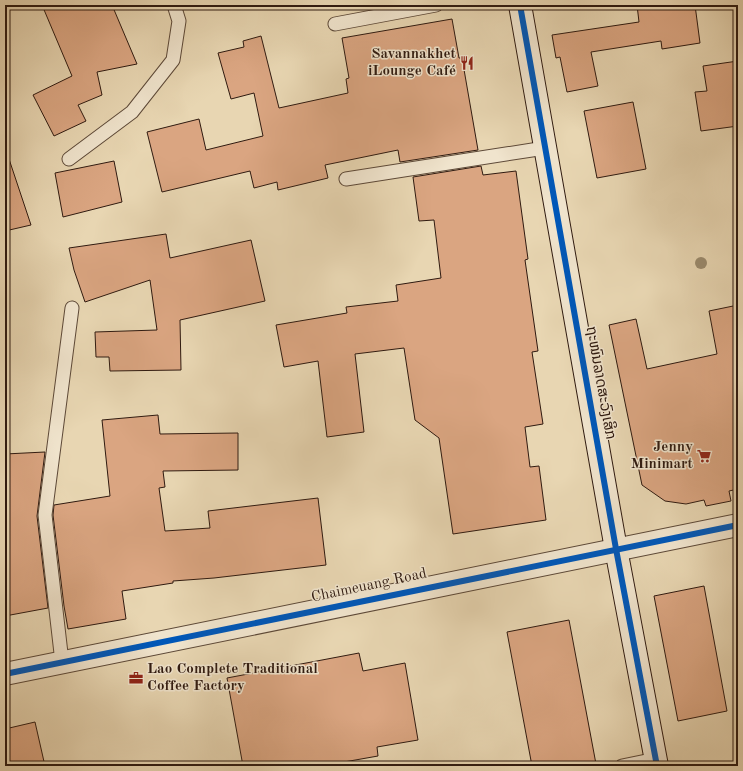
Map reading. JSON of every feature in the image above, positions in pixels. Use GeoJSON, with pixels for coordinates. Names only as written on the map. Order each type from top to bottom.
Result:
{"type":"FeatureCollection","features":[{"type":"Feature","properties":{"kind":"street","name":"ຖະໜົນລາດສະວົງເສິກ"},"geometry":{"type":"LineString","coordinates":[[520,5],[616,549],[656,763]]}},
{"type":"Feature","properties":{"kind":"street","name":"Chaimeuang Road"},"geometry":{"type":"LineString","coordinates":[[5,674],[738,525]]}},
{"type":"Feature","properties":{"kind":"lane"},"geometry":{"type":"LineString","coordinates":[[69,159],[132,112],[173,60],[179,21],[174,5]]}},
{"type":"Feature","properties":{"kind":"lane"},"geometry":{"type":"LineString","coordinates":[[335,24],[436,5]]}},
{"type":"Feature","properties":{"kind":"lane"},"geometry":{"type":"LineString","coordinates":[[346,179],[545,148]]}},
{"type":"Feature","properties":{"kind":"lane"},"geometry":{"type":"LineString","coordinates":[[62,662],[46,516],[72,308]]}},
{"type":"Feature","properties":{"kind":"lane"},"geometry":{"type":"LineString","coordinates":[[622,766],[656,763]]}},
{"type":"Feature","properties":{"kind":"building"},"geometry":{"type":"Polygon","coordinates":[[[42,5],[112,5],[137,64],[97,72],[102,95],[78,105],[86,121],[54,136],[33,95],[72,76],[42,5]]]}},
{"type":"Feature","properties":{"kind":"building"},"geometry":{"type":"Polygon","coordinates":[[[637,5],[695,5],[700,43],[662,49],[661,41],[591,52],[598,86],[567,92],[560,57],[556,58],[552,35],[639,22],[637,5]]]}},
{"type":"Feature","properties":{"kind":"building"},"geometry":{"type":"Polygon","coordinates":[[[452,19],[459,58],[462,58],[478,150],[400,162],[398,150],[325,165],[328,178],[278,190],[277,182],[254,188],[250,171],[162,192],[147,132],[199,119],[206,150],[263,136],[254,93],[231,99],[218,53],[244,47],[243,41],[261,36],[279,108],[348,93],[346,79],[349,78],[342,38],[452,19]]]}},
{"type":"Feature","properties":{"kind":"building"},"geometry":{"type":"Polygon","coordinates":[[[738,61],[738,126],[701,131],[695,92],[707,91],[703,66],[738,61]]]}},
{"type":"Feature","properties":{"kind":"building"},"geometry":{"type":"Polygon","coordinates":[[[633,102],[646,169],[597,178],[584,111],[633,102]]]}},
{"type":"Feature","properties":{"kind":"building"},"geometry":{"type":"Polygon","coordinates":[[[9,159],[31,225],[5,231],[5,160],[9,159]]]}},
{"type":"Feature","properties":{"kind":"building"},"geometry":{"type":"Polygon","coordinates":[[[114,161],[122,202],[63,217],[55,173],[114,161]]]}},
{"type":"Feature","properties":{"kind":"building"},"geometry":{"type":"Polygon","coordinates":[[[481,166],[483,175],[516,171],[528,259],[525,260],[538,351],[532,352],[543,424],[525,427],[530,467],[539,466],[546,520],[453,534],[439,438],[415,420],[404,348],[355,354],[364,432],[327,437],[318,361],[284,367],[276,325],[347,313],[346,307],[398,301],[396,285],[441,278],[434,220],[419,221],[413,177],[481,166]]]}},
{"type":"Feature","properties":{"kind":"building"},"geometry":{"type":"Polygon","coordinates":[[[166,234],[170,258],[251,240],[265,301],[180,320],[181,370],[110,371],[109,357],[96,357],[95,332],[157,330],[150,280],[85,302],[74,270],[69,248],[166,234]]]}},
{"type":"Feature","properties":{"kind":"building"},"geometry":{"type":"Polygon","coordinates":[[[738,305],[738,489],[729,491],[731,501],[706,506],[704,500],[686,504],[665,501],[642,485],[609,325],[636,319],[647,369],[717,354],[709,311],[738,305]]]}},
{"type":"Feature","properties":{"kind":"building"},"geometry":{"type":"Polygon","coordinates":[[[158,415],[160,434],[238,433],[238,470],[163,471],[165,487],[159,488],[165,531],[210,528],[208,511],[318,498],[326,565],[214,578],[173,581],[173,583],[122,591],[126,619],[68,629],[53,515],[54,505],[110,496],[102,420],[158,415]]]}},
{"type":"Feature","properties":{"kind":"building"},"geometry":{"type":"Polygon","coordinates":[[[45,452],[37,516],[48,608],[5,616],[5,454],[45,452]]]}},
{"type":"Feature","properties":{"kind":"building"},"geometry":{"type":"Polygon","coordinates":[[[704,586],[727,711],[678,721],[654,596],[704,586]]]}},
{"type":"Feature","properties":{"kind":"building"},"geometry":{"type":"Polygon","coordinates":[[[569,620],[596,764],[583,766],[532,766],[507,632],[569,620]]]}},
{"type":"Feature","properties":{"kind":"building"},"geometry":{"type":"Polygon","coordinates":[[[359,653],[363,671],[405,663],[418,740],[377,747],[378,756],[344,762],[344,766],[243,766],[227,678],[359,653]]]}},
{"type":"Feature","properties":{"kind":"building"},"geometry":{"type":"Polygon","coordinates":[[[35,722],[45,766],[5,766],[5,729],[35,722]]]}},
{"type":"Feature","properties":{"kind":"cycle path"},"geometry":{"type":"LineString","coordinates":[[520,5],[616,549],[657,766]]}},
{"type":"Feature","properties":{"kind":"cycle path"},"geometry":{"type":"LineString","coordinates":[[5,674],[738,525]]}},
{"type":"Feature","properties":{"kind":"place","name":"Savannakhet iLounge Café"},"geometry":{"type":"Point","coordinates":[467,63]}},
{"type":"Feature","properties":{"kind":"place","name":"Jenny Minimart"},"geometry":{"type":"Point","coordinates":[704,456]}},
{"type":"Feature","properties":{"kind":"place","name":"Lao Complete Traditional Coffee Factory"},"geometry":{"type":"Point","coordinates":[136,678]}}]}
